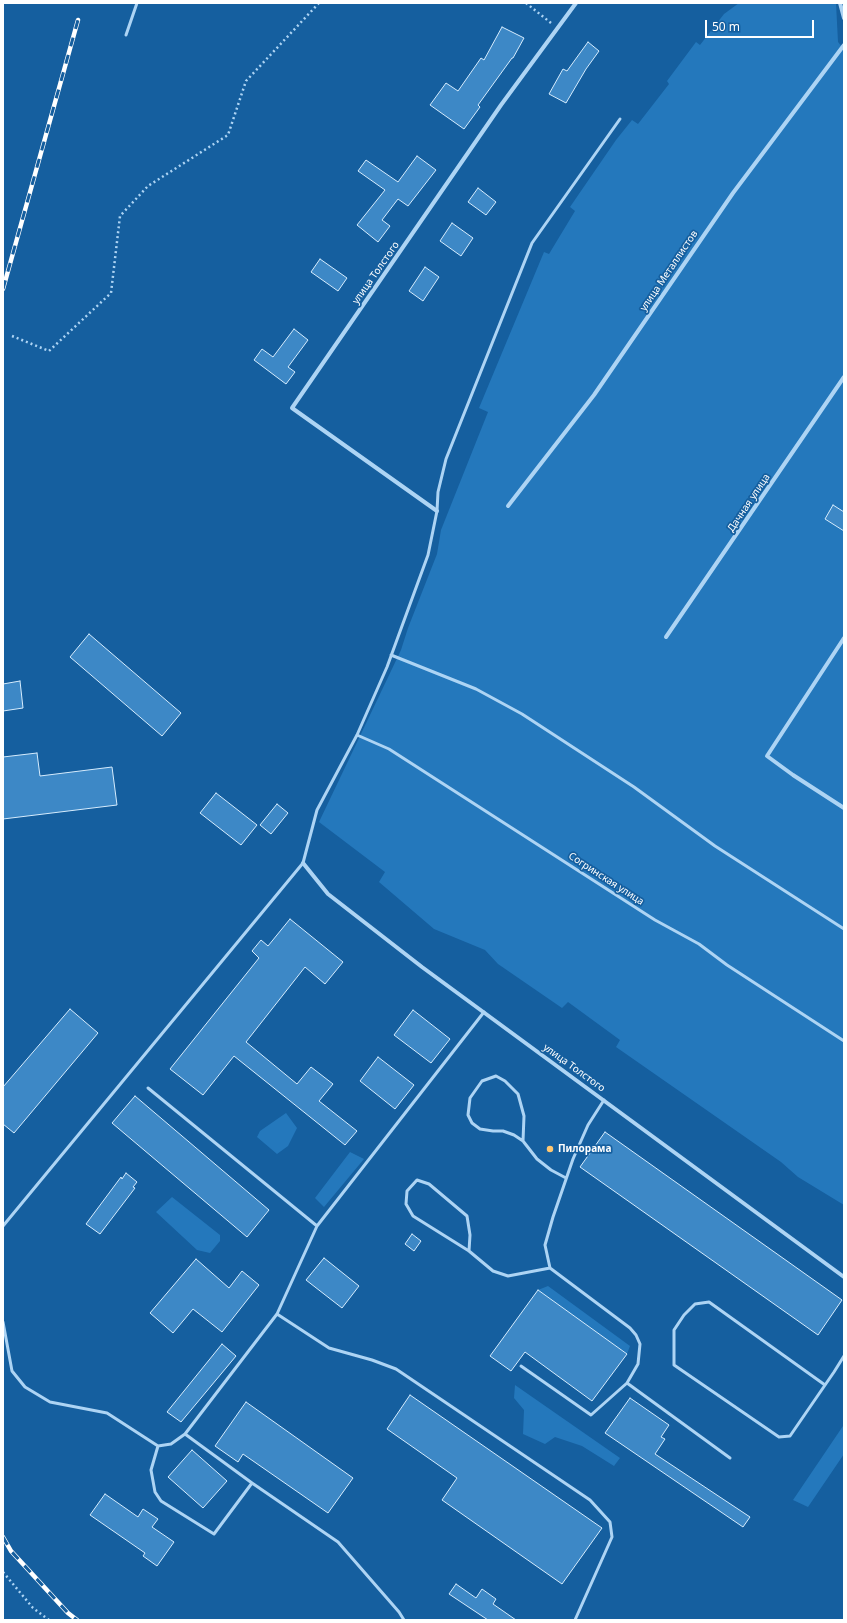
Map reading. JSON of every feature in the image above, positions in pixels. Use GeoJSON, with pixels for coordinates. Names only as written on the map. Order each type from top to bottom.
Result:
{"type":"FeatureCollection","features":[{"type":"Feature","properties":{"kind":"street","name":"улица Толстого"},"geometry":{"type":"LineString","coordinates":[[437,511],[292,408],[501,106],[576,3]]}},
{"type":"Feature","properties":{"kind":"street"},"geometry":{"type":"LineString","coordinates":[[840,3],[844,18]]}},
{"type":"Feature","properties":{"kind":"street","name":"улица Металлистов"},"geometry":{"type":"LineString","coordinates":[[508,506],[594,395],[733,193],[844,45]]}},
{"type":"Feature","properties":{"kind":"street","name":"Дачная улица"},"geometry":{"type":"LineString","coordinates":[[666,638],[844,377]]}},
{"type":"Feature","properties":{"kind":"street"},"geometry":{"type":"LineString","coordinates":[[844,638],[766,756],[844,808]]}},
{"type":"Feature","properties":{"kind":"street","name":"улица Толстого"},"geometry":{"type":"LineString","coordinates":[[303,863],[328,894],[422,967],[844,1277]]}},
{"type":"Feature","properties":{"kind":"lane"},"geometry":{"type":"LineString","coordinates":[[126,35],[137,3]]}},
{"type":"Feature","properties":{"kind":"lane"},"geometry":{"type":"LineString","coordinates":[[3,1226],[303,863],[317,810],[357,735],[391,655],[428,555],[437,511],[438,492],[446,459],[532,244],[620,119]]}},
{"type":"Feature","properties":{"kind":"lane"},"geometry":{"type":"LineString","coordinates":[[391,655],[476,689],[522,714],[634,787],[714,846],[844,929]]}},
{"type":"Feature","properties":{"kind":"lane","name":"Согринская улица"},"geometry":{"type":"LineString","coordinates":[[357,735],[389,749],[655,920],[699,944],[844,1041]]}},
{"type":"Feature","properties":{"kind":"lane"},"geometry":{"type":"LineString","coordinates":[[3,1322],[12,1371],[25,1387],[50,1402],[107,1414],[158,1446],[171,1444],[185,1434],[277,1314],[317,1226],[484,1012]]}},
{"type":"Feature","properties":{"kind":"lane"},"geometry":{"type":"LineString","coordinates":[[523,1141],[524,1116],[518,1094],[506,1080],[496,1076],[482,1081],[470,1098],[468,1115],[472,1123],[480,1129],[504,1131],[514,1135],[523,1141],[537,1159],[551,1170],[566,1178]]}},
{"type":"Feature","properties":{"kind":"lane"},"geometry":{"type":"LineString","coordinates":[[148,1088],[317,1226]]}},
{"type":"Feature","properties":{"kind":"lane"},"geometry":{"type":"LineString","coordinates":[[521,1366],[591,1415],[627,1383],[638,1364],[640,1344],[636,1335],[630,1328],[550,1268],[546,1245],[553,1217],[573,1159],[588,1126],[604,1100]]}},
{"type":"Feature","properties":{"kind":"lane"},"geometry":{"type":"LineString","coordinates":[[469,1251],[470,1235],[467,1216],[428,1184],[417,1180],[407,1191],[406,1204],[413,1216],[469,1251],[493,1271],[508,1276],[550,1268]]}},
{"type":"Feature","properties":{"kind":"lane"},"geometry":{"type":"LineString","coordinates":[[825,1385],[709,1302],[694,1304],[684,1315],[674,1330],[674,1365],[779,1438],[790,1436],[825,1385],[844,1356]]}},
{"type":"Feature","properties":{"kind":"lane"},"geometry":{"type":"LineString","coordinates":[[277,1314],[329,1348],[372,1360],[396,1369],[590,1500],[610,1522],[612,1537],[575,1620]]}},
{"type":"Feature","properties":{"kind":"lane"},"geometry":{"type":"LineString","coordinates":[[627,1383],[730,1458]]}},
{"type":"Feature","properties":{"kind":"lane"},"geometry":{"type":"LineString","coordinates":[[185,1434],[252,1483],[338,1542],[399,1612],[404,1620]]}},
{"type":"Feature","properties":{"kind":"lane"},"geometry":{"type":"LineString","coordinates":[[158,1446],[151,1470],[155,1492],[161,1501],[214,1534],[252,1483]]}},
{"type":"Feature","properties":{"kind":"path"},"geometry":{"type":"LineString","coordinates":[[12,336],[49,351],[111,293],[120,216],[148,186],[228,135],[246,81],[319,3]]}},
{"type":"Feature","properties":{"kind":"path"},"geometry":{"type":"LineString","coordinates":[[526,3],[557,28]]}},
{"type":"Feature","properties":{"kind":"path"},"geometry":{"type":"LineString","coordinates":[[3,1572],[33,1608],[49,1620]]}},
{"type":"Feature","properties":{"kind":"shaded area"},"geometry":{"type":"Polygon","coordinates":[[[739,3],[836,3],[838,42],[844,49],[844,1205],[798,1177],[781,1162],[616,1047],[620,1040],[568,1002],[562,1008],[498,964],[485,950],[434,929],[379,882],[385,872],[319,822],[401,650],[437,554],[441,530],[488,412],[479,408],[544,252],[549,254],[575,211],[570,207],[616,140],[632,120],[638,124],[669,84],[667,81],[696,42],[700,45],[724,14],[739,3]]]}},
{"type":"Feature","properties":{"kind":"shaded area"},"geometry":{"type":"Polygon","coordinates":[[[286,1113],[297,1128],[288,1146],[277,1154],[257,1137],[260,1131],[286,1113]]]}},
{"type":"Feature","properties":{"kind":"shaded area"},"geometry":{"type":"Polygon","coordinates":[[[350,1152],[364,1159],[324,1207],[315,1198],[350,1152]]]}},
{"type":"Feature","properties":{"kind":"shaded area"},"geometry":{"type":"Polygon","coordinates":[[[172,1197],[220,1235],[220,1241],[210,1253],[197,1250],[156,1212],[172,1197]]]}},
{"type":"Feature","properties":{"kind":"shaded area"},"geometry":{"type":"Polygon","coordinates":[[[548,1286],[630,1346],[627,1354],[538,1290],[548,1286]]]}},
{"type":"Feature","properties":{"kind":"shaded area"},"geometry":{"type":"Polygon","coordinates":[[[515,1385],[620,1458],[614,1466],[582,1446],[555,1437],[545,1444],[523,1434],[524,1410],[514,1398],[515,1385]]]}},
{"type":"Feature","properties":{"kind":"shaded area"},"geometry":{"type":"Polygon","coordinates":[[[843,1426],[844,1454],[808,1507],[793,1500],[843,1426]]]}},
{"type":"Feature","properties":{"kind":"building"},"geometry":{"type":"Polygon","coordinates":[[[502,27],[524,38],[513,58],[478,105],[480,107],[464,129],[430,105],[446,83],[458,91],[481,58],[484,60],[502,27]]]}},
{"type":"Feature","properties":{"kind":"building"},"geometry":{"type":"Polygon","coordinates":[[[588,42],[599,51],[586,69],[566,103],[549,94],[563,69],[567,71],[588,42]]]}},
{"type":"Feature","properties":{"kind":"building"},"geometry":{"type":"Polygon","coordinates":[[[417,156],[436,170],[408,206],[398,199],[382,220],[390,226],[378,242],[357,225],[385,190],[358,171],[366,160],[398,182],[417,156]]]}},
{"type":"Feature","properties":{"kind":"building"},"geometry":{"type":"Polygon","coordinates":[[[478,188],[496,202],[486,215],[468,202],[478,188]]]}},
{"type":"Feature","properties":{"kind":"building"},"geometry":{"type":"Polygon","coordinates":[[[452,223],[473,238],[461,256],[440,241],[452,223]]]}},
{"type":"Feature","properties":{"kind":"building"},"geometry":{"type":"Polygon","coordinates":[[[320,259],[347,278],[338,291],[311,272],[320,259]]]}},
{"type":"Feature","properties":{"kind":"building"},"geometry":{"type":"Polygon","coordinates":[[[425,267],[439,277],[423,301],[409,291],[425,267]]]}},
{"type":"Feature","properties":{"kind":"building"},"geometry":{"type":"Polygon","coordinates":[[[294,329],[308,340],[288,367],[295,372],[286,384],[254,360],[262,349],[273,357],[294,329]]]}},
{"type":"Feature","properties":{"kind":"building"},"geometry":{"type":"Polygon","coordinates":[[[833,505],[844,512],[844,531],[825,519],[833,505]]]}},
{"type":"Feature","properties":{"kind":"building"},"geometry":{"type":"Polygon","coordinates":[[[89,634],[181,713],[162,736],[70,657],[89,634]]]}},
{"type":"Feature","properties":{"kind":"building"},"geometry":{"type":"Polygon","coordinates":[[[20,681],[23,708],[3,711],[3,684],[20,681]]]}},
{"type":"Feature","properties":{"kind":"building"},"geometry":{"type":"Polygon","coordinates":[[[37,753],[40,776],[112,767],[117,805],[3,819],[3,757],[37,753]]]}},
{"type":"Feature","properties":{"kind":"building"},"geometry":{"type":"Polygon","coordinates":[[[216,793],[257,825],[241,845],[200,813],[216,793]]]}},
{"type":"Feature","properties":{"kind":"building"},"geometry":{"type":"Polygon","coordinates":[[[277,804],[288,813],[271,834],[260,825],[277,804]]]}},
{"type":"Feature","properties":{"kind":"building"},"geometry":{"type":"Polygon","coordinates":[[[290,919],[343,962],[325,984],[305,967],[246,1042],[297,1084],[311,1067],[333,1084],[319,1101],[357,1131],[345,1145],[234,1056],[203,1095],[170,1069],[259,958],[252,951],[261,940],[268,946],[290,919]]]}},
{"type":"Feature","properties":{"kind":"building"},"geometry":{"type":"Polygon","coordinates":[[[70,1009],[98,1033],[14,1133],[3,1124],[3,1087],[70,1009]]]}},
{"type":"Feature","properties":{"kind":"building"},"geometry":{"type":"Polygon","coordinates":[[[413,1010],[450,1039],[431,1063],[394,1035],[413,1010]]]}},
{"type":"Feature","properties":{"kind":"building"},"geometry":{"type":"Polygon","coordinates":[[[378,1057],[414,1085],[395,1109],[360,1081],[378,1057]]]}},
{"type":"Feature","properties":{"kind":"building"},"geometry":{"type":"Polygon","coordinates":[[[135,1096],[269,1210],[247,1237],[112,1123],[135,1096]]]}},
{"type":"Feature","properties":{"kind":"building"},"geometry":{"type":"Polygon","coordinates":[[[605,1132],[842,1300],[818,1335],[580,1167],[605,1132]]]}},
{"type":"Feature","properties":{"kind":"building"},"geometry":{"type":"Polygon","coordinates":[[[126,1173],[137,1182],[133,1187],[135,1188],[100,1234],[86,1224],[121,1177],[122,1179],[126,1173]]]}},
{"type":"Feature","properties":{"kind":"building"},"geometry":{"type":"Polygon","coordinates":[[[412,1234],[421,1241],[414,1251],[405,1244],[412,1234]]]}},
{"type":"Feature","properties":{"kind":"building"},"geometry":{"type":"Polygon","coordinates":[[[324,1258],[359,1286],[342,1308],[306,1280],[324,1258]]]}},
{"type":"Feature","properties":{"kind":"building"},"geometry":{"type":"Polygon","coordinates":[[[196,1259],[229,1288],[242,1271],[259,1285],[222,1332],[193,1309],[173,1333],[150,1313],[196,1259]]]}},
{"type":"Feature","properties":{"kind":"building"},"geometry":{"type":"Polygon","coordinates":[[[538,1290],[627,1354],[592,1401],[525,1352],[511,1371],[490,1356],[538,1290]]]}},
{"type":"Feature","properties":{"kind":"building"},"geometry":{"type":"Polygon","coordinates":[[[222,1344],[236,1356],[181,1422],[167,1412],[222,1344]]]}},
{"type":"Feature","properties":{"kind":"building"},"geometry":{"type":"Polygon","coordinates":[[[410,1395],[602,1528],[562,1584],[442,1500],[457,1478],[387,1429],[410,1395]]]}},
{"type":"Feature","properties":{"kind":"building"},"geometry":{"type":"Polygon","coordinates":[[[630,1398],[669,1425],[661,1437],[665,1439],[655,1454],[750,1517],[743,1527],[605,1433],[630,1398]]]}},
{"type":"Feature","properties":{"kind":"building"},"geometry":{"type":"Polygon","coordinates":[[[246,1402],[353,1478],[328,1513],[243,1454],[238,1462],[215,1446],[246,1402]]]}},
{"type":"Feature","properties":{"kind":"building"},"geometry":{"type":"Polygon","coordinates":[[[192,1450],[227,1481],[203,1508],[168,1477],[192,1450]]]}},
{"type":"Feature","properties":{"kind":"building"},"geometry":{"type":"Polygon","coordinates":[[[105,1494],[138,1517],[143,1509],[158,1519],[152,1527],[174,1542],[157,1566],[143,1556],[145,1553],[90,1515],[105,1494]]]}},
{"type":"Feature","properties":{"kind":"building"},"geometry":{"type":"Polygon","coordinates":[[[456,1584],[476,1598],[482,1589],[496,1599],[493,1604],[516,1620],[488,1620],[449,1594],[456,1584]]]}},
{"type":"Feature","properties":{"kind":"railway"},"geometry":{"type":"LineString","coordinates":[[3,289],[78,20]]}},
{"type":"Feature","properties":{"kind":"railway"},"geometry":{"type":"LineString","coordinates":[[3,1537],[11,1551],[68,1613],[77,1620]]}},
{"type":"Feature","properties":{"kind":"place","name":"Пилорама"},"geometry":{"type":"Point","coordinates":[550,1149]}}]}
